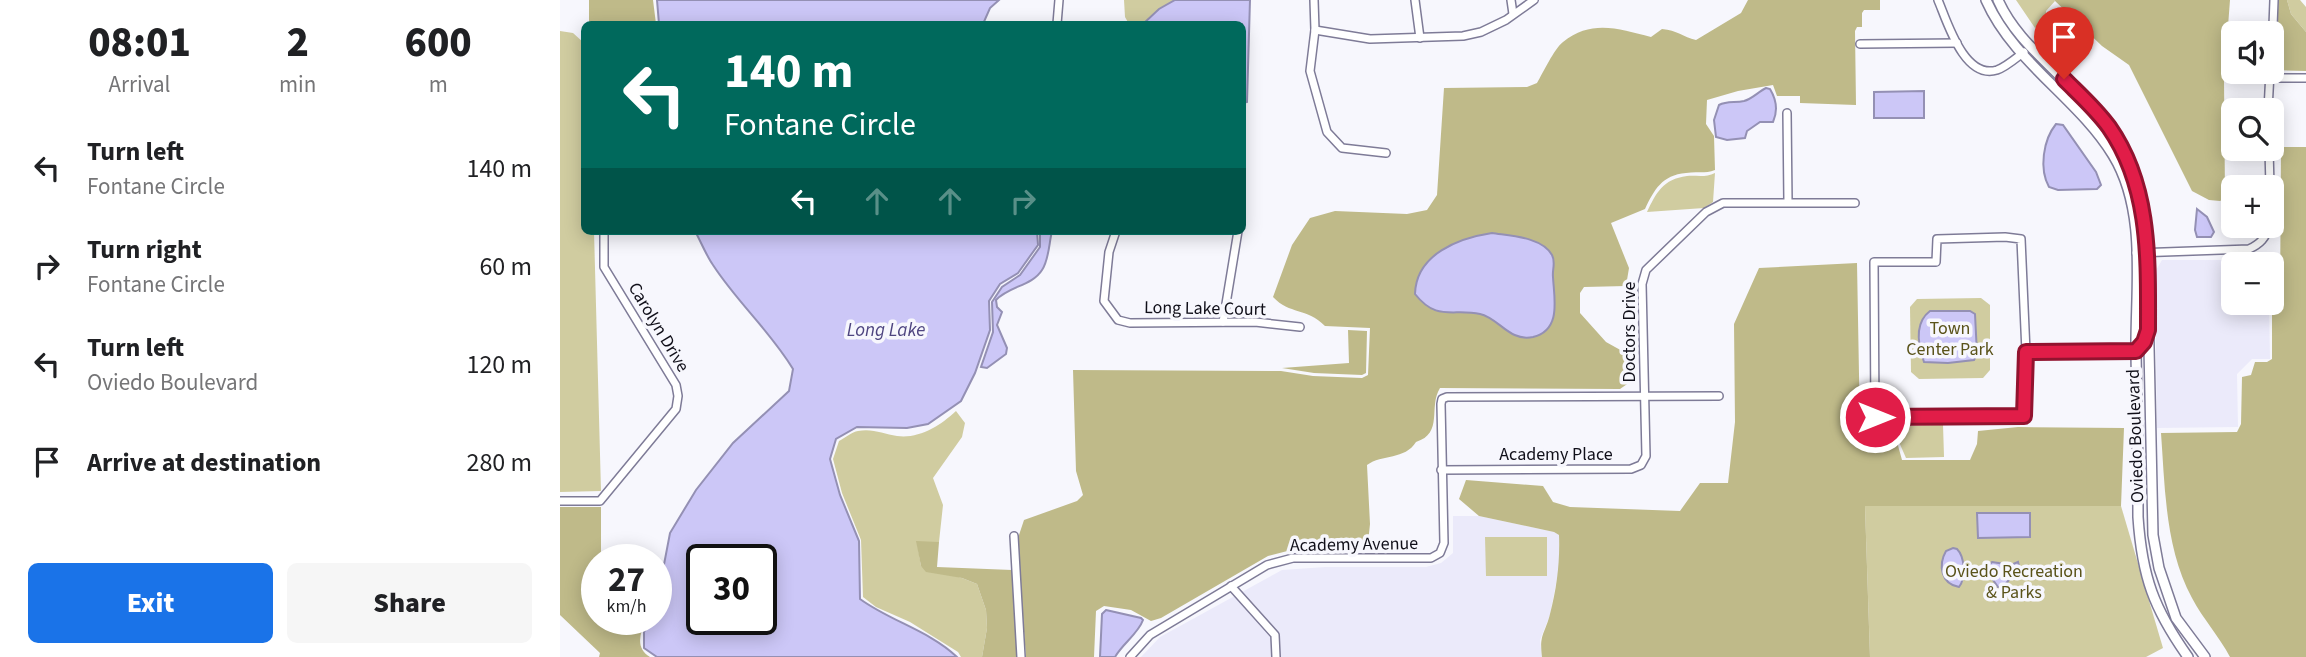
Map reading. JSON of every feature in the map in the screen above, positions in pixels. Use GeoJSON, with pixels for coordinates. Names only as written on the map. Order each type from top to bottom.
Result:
{"type":"FeatureCollection","features":[{"type":"Feature","properties":{"kind":"street"},"geometry":{"type":"LineString","coordinates":[[1057,21],[1059,0]]}},
{"type":"Feature","properties":{"kind":"street"},"geometry":{"type":"LineString","coordinates":[[1314,0],[1315,30],[1310,71],[1327,132],[1342,148],[1386,153]]}},
{"type":"Feature","properties":{"kind":"street"},"geometry":{"type":"LineString","coordinates":[[1416,0],[1420,38]]}},
{"type":"Feature","properties":{"kind":"street"},"geometry":{"type":"LineString","coordinates":[[1511,0],[1513,14]]}},
{"type":"Feature","properties":{"kind":"street"},"geometry":{"type":"LineString","coordinates":[[1315,30],[1370,39],[1463,36],[1481,32],[1534,0]]}},
{"type":"Feature","properties":{"kind":"street"},"geometry":{"type":"LineString","coordinates":[[1938,0],[1967,60],[1979,68],[1998,70],[2026,51]]}},
{"type":"Feature","properties":{"kind":"street","name":"Oviedo Boulevard"},"geometry":{"type":"LineString","coordinates":[[1986,0],[2003,31],[2108,125],[2125,153],[2143,204],[2147,253],[2153,535],[2158,568],[2176,618],[2205,657]]}},
{"type":"Feature","properties":{"kind":"street","name":"Oviedo Boulevard"},"geometry":{"type":"LineString","coordinates":[[1998,0],[2026,51],[2099,134],[2114,157],[2130,198],[2136,253],[2138,517],[2142,556],[2148,585],[2164,624],[2188,657]]}},
{"type":"Feature","properties":{"kind":"street"},"geometry":{"type":"LineString","coordinates":[[2273,21],[2274,0]]}},
{"type":"Feature","properties":{"kind":"street"},"geometry":{"type":"LineString","coordinates":[[1860,44],[1957,43]]}},
{"type":"Feature","properties":{"kind":"street"},"geometry":{"type":"LineString","coordinates":[[2284,78],[2306,78]]}},
{"type":"Feature","properties":{"kind":"street"},"geometry":{"type":"LineString","coordinates":[[1787,113],[1788,202]]}},
{"type":"Feature","properties":{"kind":"street","name":"Doctors Drive"},"geometry":{"type":"LineString","coordinates":[[1441,470],[1441,404],[1442,399],[1447,397],[1645,396],[1642,284],[1646,270],[1715,206],[1723,203],[1855,203]]}},
{"type":"Feature","properties":{"kind":"street","name":"Carolyn Drive"},"geometry":{"type":"LineString","coordinates":[[560,501],[600,500],[676,409],[676,385],[604,267],[604,235]]}},
{"type":"Feature","properties":{"kind":"street","name":"Long Lake Court"},"geometry":{"type":"LineString","coordinates":[[1115,235],[1109,251],[1104,301],[1118,320],[1130,323],[1255,322],[1300,327]]}},
{"type":"Feature","properties":{"kind":"street"},"geometry":{"type":"LineString","coordinates":[[1223,322],[1237,235]]}},
{"type":"Feature","properties":{"kind":"street"},"geometry":{"type":"LineString","coordinates":[[2136,253],[2249,249],[2260,244],[2264,238]]}},
{"type":"Feature","properties":{"kind":"street"},"geometry":{"type":"LineString","coordinates":[[1937,239],[2021,239],[2026,352],[2024,416],[1875,417],[1874,262],[1936,262],[1937,239]]}},
{"type":"Feature","properties":{"kind":"street"},"geometry":{"type":"LineString","coordinates":[[2026,352],[2136,351],[2144,342],[2148,330]]}},
{"type":"Feature","properties":{"kind":"street"},"geometry":{"type":"LineString","coordinates":[[1645,396],[1719,396]]}},
{"type":"Feature","properties":{"kind":"street","name":"Academy Place"},"geometry":{"type":"LineString","coordinates":[[1441,470],[1631,469],[1641,465],[1646,456],[1645,396]]}},
{"type":"Feature","properties":{"kind":"street","name":"Academy Avenue"},"geometry":{"type":"LineString","coordinates":[[1130,657],[1150,635],[1267,565],[1293,558],[1431,558],[1440,553],[1444,543],[1441,470]]}},
{"type":"Feature","properties":{"kind":"street"},"geometry":{"type":"LineString","coordinates":[[1014,536],[1021,657]]}},
{"type":"Feature","properties":{"kind":"street"},"geometry":{"type":"LineString","coordinates":[[1231,586],[1275,635],[1276,657]]}},
{"type":"Feature","properties":{"kind":"shaded area"},"geometry":{"type":"Polygon","coordinates":[[[589,0],[653,0],[656,21],[589,21],[589,0]]]}},
{"type":"Feature","properties":{"kind":"shaded area"},"geometry":{"type":"Polygon","coordinates":[[[1748,0],[1880,0],[1880,10],[1864,10],[1862,27],[1857,27],[1855,31],[1856,105],[1800,103],[1800,96],[1777,96],[1773,85],[1707,100],[1706,124],[1714,136],[1715,170],[1678,174],[1665,180],[1645,209],[1611,223],[1629,268],[1626,286],[1584,287],[1580,293],[1580,313],[1606,342],[1633,357],[1633,380],[1620,389],[1440,388],[1435,403],[1433,426],[1425,438],[1416,442],[1406,452],[1367,465],[1370,524],[1368,543],[1357,548],[1299,548],[1268,556],[1161,618],[1151,621],[1131,610],[1104,606],[1096,611],[1094,657],[1026,657],[1017,541],[1024,520],[1077,501],[1083,495],[1076,471],[1073,370],[1281,371],[1313,376],[1362,378],[1368,375],[1370,328],[1325,326],[1311,316],[1279,303],[1273,297],[1292,245],[1310,218],[1335,211],[1407,214],[1427,210],[1437,195],[1444,88],[1527,87],[1537,83],[1560,45],[1584,30],[1617,29],[1651,37],[1662,29],[1696,40],[1741,13],[1748,0]]]}},
{"type":"Feature","properties":{"kind":"shaded area"},"geometry":{"type":"Polygon","coordinates":[[[2054,0],[2230,0],[2228,21],[2221,21],[2221,84],[2224,84],[2224,98],[2221,98],[2221,161],[2225,161],[2225,175],[2221,175],[2221,200],[2209,200],[2192,191],[2129,65],[2102,46],[2054,0]]]}},
{"type":"Feature","properties":{"kind":"shaded area"},"geometry":{"type":"Polygon","coordinates":[[[2277,0],[2287,0],[2291,14],[2306,32],[2306,71],[2284,70],[2284,21],[2276,21],[2277,0]]]}},
{"type":"Feature","properties":{"kind":"shaded area"},"geometry":{"type":"Polygon","coordinates":[[[2284,147],[2306,147],[2306,657],[2230,657],[2192,598],[2176,559],[2165,496],[2161,433],[2237,432],[2241,424],[2242,377],[2251,375],[2255,362],[2272,359],[2272,315],[2284,315],[2284,252],[2280,252],[2280,238],[2284,238],[2284,175],[2281,175],[2284,147]]]}},
{"type":"Feature","properties":{"kind":"shaded area"},"geometry":{"type":"Polygon","coordinates":[[[2162,260],[2221,260],[2221,315],[2269,315],[2270,359],[2252,359],[2237,374],[2238,427],[2157,428],[2155,272],[2162,260]]]}},
{"type":"Feature","properties":{"kind":"shaded area"},"geometry":{"type":"Polygon","coordinates":[[[1857,263],[1860,430],[1894,431],[1902,460],[1970,460],[1977,444],[1978,431],[2018,427],[2124,428],[2121,506],[1865,506],[1870,657],[1542,657],[1542,639],[1556,584],[1559,535],[1479,516],[1459,499],[1466,480],[1543,486],[1553,502],[1570,507],[1680,511],[1700,483],[1728,483],[1735,422],[1734,324],[1759,268],[1857,263]]]}},
{"type":"Feature","properties":{"kind":"shaded area"},"geometry":{"type":"Polygon","coordinates":[[[1348,330],[1367,331],[1366,373],[1314,373],[1282,368],[1349,363],[1348,330]]]}},
{"type":"Feature","properties":{"kind":"shaded area"},"geometry":{"type":"Polygon","coordinates":[[[560,507],[601,507],[601,544],[581,544],[581,635],[560,615],[560,507]]]}},
{"type":"Feature","properties":{"kind":"shaded area"},"geometry":{"type":"Polygon","coordinates":[[[1453,516],[1479,516],[1559,535],[1559,568],[1550,615],[1540,640],[1542,657],[1141,657],[1160,637],[1282,570],[1325,567],[1426,567],[1441,563],[1453,553],[1453,516]]]}},
{"type":"Feature","properties":{"kind":"shaded area"},"geometry":{"type":"Polygon","coordinates":[[[916,541],[939,542],[937,567],[1012,570],[1017,657],[982,657],[987,628],[986,610],[977,584],[962,578],[926,572],[921,566],[916,541]]]}},
{"type":"Feature","properties":{"kind":"shaded area"},"geometry":{"type":"Polygon","coordinates":[[[581,635],[641,635],[642,649],[650,657],[599,657],[600,653],[581,635]]]}},
{"type":"Feature","properties":{"kind":"green space"},"geometry":{"type":"Polygon","coordinates":[[[1124,0],[1175,0],[1159,9],[1146,21],[1127,21],[1124,0]]]}},
{"type":"Feature","properties":{"kind":"green space"},"geometry":{"type":"Polygon","coordinates":[[[2016,0],[2055,1],[2046,11],[2046,18],[2035,28],[2016,0]]]}},
{"type":"Feature","properties":{"kind":"green space"},"geometry":{"type":"Polygon","coordinates":[[[2287,0],[2300,0],[2306,7],[2306,32],[2291,14],[2287,0]]]}},
{"type":"Feature","properties":{"kind":"green space"},"geometry":{"type":"Polygon","coordinates":[[[560,31],[573,33],[581,40],[581,235],[594,235],[601,491],[560,492],[560,31]]]}},
{"type":"Feature","properties":{"kind":"green space"},"geometry":{"type":"Polygon","coordinates":[[[1715,173],[1713,202],[1704,208],[1647,212],[1657,193],[1672,180],[1715,173]]]}},
{"type":"Feature","properties":{"kind":"green space","name":"Town Center Park"},"geometry":{"type":"Polygon","coordinates":[[[1981,298],[1990,305],[1990,370],[1983,378],[1919,379],[1911,372],[1910,307],[1917,299],[1981,298]]]}},
{"type":"Feature","properties":{"kind":"green space"},"geometry":{"type":"Polygon","coordinates":[[[956,411],[965,423],[962,437],[933,478],[943,505],[939,542],[917,542],[921,566],[977,584],[986,610],[987,628],[982,657],[961,657],[958,652],[910,622],[876,607],[863,597],[861,540],[842,493],[833,459],[839,441],[856,432],[868,430],[897,436],[913,435],[936,426],[956,411]]]}},
{"type":"Feature","properties":{"kind":"green space"},"geometry":{"type":"Polygon","coordinates":[[[1943,425],[1944,457],[1906,458],[1899,442],[1897,426],[1943,425]]]}},
{"type":"Feature","properties":{"kind":"green space","name":"Oviedo Recreation & Parks"},"geometry":{"type":"Polygon","coordinates":[[[1865,506],[2121,506],[2163,648],[2146,657],[1870,657],[1865,506]]]}},
{"type":"Feature","properties":{"kind":"green space"},"geometry":{"type":"Polygon","coordinates":[[[1485,537],[1547,537],[1547,576],[1486,576],[1485,537]]]}},
{"type":"Feature","properties":{"kind":"water"},"geometry":{"type":"Polygon","coordinates":[[[657,0],[999,0],[990,8],[984,21],[659,21],[657,0]]]}},
{"type":"Feature","properties":{"kind":"water"},"geometry":{"type":"Polygon","coordinates":[[[1175,0],[1250,0],[1247,102],[1246,21],[1146,21],[1159,9],[1175,0]]]}},
{"type":"Feature","properties":{"kind":"water"},"geometry":{"type":"Polygon","coordinates":[[[1766,88],[1770,89],[1775,101],[1773,122],[1760,122],[1747,131],[1745,138],[1727,140],[1716,137],[1714,120],[1719,105],[1747,100],[1766,88]]]}},
{"type":"Feature","properties":{"kind":"water"},"geometry":{"type":"Polygon","coordinates":[[[1924,91],[1924,118],[1874,118],[1874,92],[1924,91]]]}},
{"type":"Feature","properties":{"kind":"water"},"geometry":{"type":"Polygon","coordinates":[[[2056,124],[2063,125],[2096,172],[2101,185],[2097,189],[2058,190],[2049,187],[2043,163],[2045,146],[2056,124]]]}},
{"type":"Feature","properties":{"kind":"water"},"geometry":{"type":"Polygon","coordinates":[[[2197,209],[2207,217],[2214,232],[2211,237],[2197,237],[2197,209]]]}},
{"type":"Feature","properties":{"kind":"water"},"geometry":{"type":"Polygon","coordinates":[[[1492,233],[1534,241],[1552,255],[1554,312],[1548,328],[1542,333],[1525,338],[1517,336],[1487,316],[1438,311],[1423,303],[1415,294],[1417,280],[1423,268],[1441,250],[1466,239],[1492,233]]]}},
{"type":"Feature","properties":{"kind":"water","name":"Long Lake"},"geometry":{"type":"Polygon","coordinates":[[[697,235],[1037,235],[1038,245],[1018,273],[1000,284],[989,301],[990,330],[975,373],[961,401],[928,424],[907,428],[857,427],[836,439],[830,459],[840,495],[859,541],[860,599],[935,640],[957,657],[657,657],[644,648],[644,635],[672,635],[672,544],[668,544],[670,533],[696,490],[733,443],[789,391],[793,369],[722,279],[697,235]]]}},
{"type":"Feature","properties":{"kind":"water"},"geometry":{"type":"Polygon","coordinates":[[[1040,235],[1051,235],[1044,266],[1038,275],[996,300],[997,307],[1002,312],[997,325],[1007,348],[1006,354],[987,368],[981,367],[993,332],[992,302],[1002,287],[1020,275],[1040,247],[1040,235]]]}},
{"type":"Feature","properties":{"kind":"water"},"geometry":{"type":"Polygon","coordinates":[[[1930,311],[1970,311],[1975,314],[1977,354],[1974,360],[1924,362],[1919,328],[1930,311]]]}},
{"type":"Feature","properties":{"kind":"water"},"geometry":{"type":"Polygon","coordinates":[[[1977,513],[2030,513],[2030,537],[1978,538],[1977,513]]]}},
{"type":"Feature","properties":{"kind":"water"},"geometry":{"type":"Polygon","coordinates":[[[1953,548],[1960,553],[1963,562],[1964,573],[1959,587],[1948,582],[1942,568],[1946,551],[1953,548]]]}},
{"type":"Feature","properties":{"kind":"water"},"geometry":{"type":"Polygon","coordinates":[[[1992,562],[2011,565],[2018,562],[2020,570],[2003,587],[1998,587],[1991,577],[1989,565],[1992,562]]]}},
{"type":"Feature","properties":{"kind":"water"},"geometry":{"type":"Polygon","coordinates":[[[1106,610],[1143,620],[1115,657],[1100,657],[1102,614],[1106,610]]]}},
{"type":"Feature","properties":{"kind":"route"},"geometry":{"type":"LineString","coordinates":[[1875,417],[2024,416],[2026,352],[2136,351],[2144,342],[2148,330],[2146,224],[2143,204],[2125,153],[2108,125],[2064,79]]}}]}
